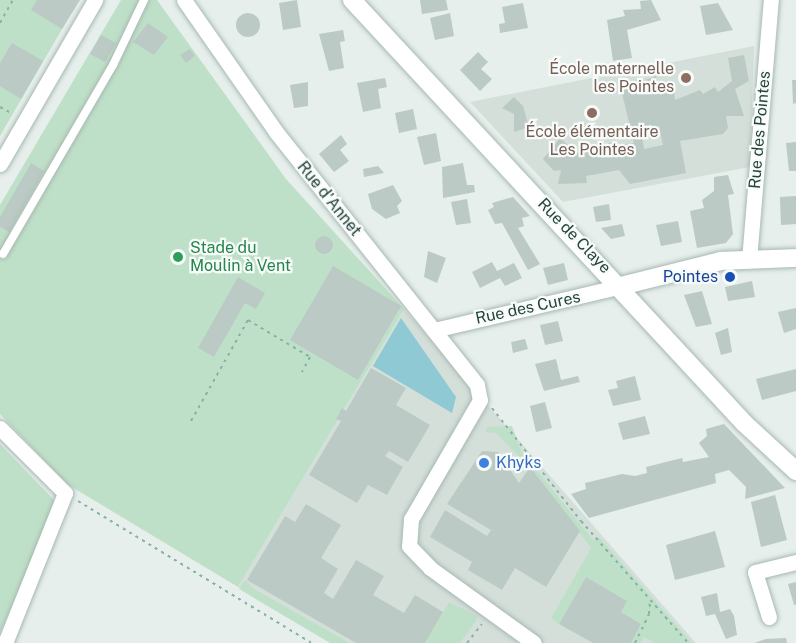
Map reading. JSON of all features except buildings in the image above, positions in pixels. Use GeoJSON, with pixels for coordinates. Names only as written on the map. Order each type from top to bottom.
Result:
{"type":"FeatureCollection","features":[{"type":"Feature","properties":{"kind":"street"},"geometry":{"type":"LineString","coordinates":[[0,164],[95,0]]}},
{"type":"Feature","properties":{"kind":"street","name":"Rue d'Annet"},"geometry":{"type":"LineString","coordinates":[[184,0],[276,132],[434,330],[480,392]]}},
{"type":"Feature","properties":{"kind":"street","name":"Rue de Claye"},"geometry":{"type":"LineString","coordinates":[[352,0],[621,286],[744,423],[796,471]]}},
{"type":"Feature","properties":{"kind":"street","name":"Rue des Pointes"},"geometry":{"type":"LineString","coordinates":[[749,260],[771,0]]}},
{"type":"Feature","properties":{"kind":"street"},"geometry":{"type":"LineString","coordinates":[[621,286],[721,261],[796,258]]}},
{"type":"Feature","properties":{"kind":"street","name":"Rue des Cures"},"geometry":{"type":"LineString","coordinates":[[434,330],[621,286]]}},
{"type":"Feature","properties":{"kind":"street"},"geometry":{"type":"LineString","coordinates":[[480,392],[471,420],[411,519],[407,536],[414,555],[534,643]]}},
{"type":"Feature","properties":{"kind":"street"},"geometry":{"type":"LineString","coordinates":[[0,428],[66,493],[5,643]]}},
{"type":"Feature","properties":{"kind":"street"},"geometry":{"type":"LineString","coordinates":[[769,617],[755,572],[796,562]]}},
{"type":"Feature","properties":{"kind":"lane"},"geometry":{"type":"LineString","coordinates":[[3,254],[113,65],[144,0]]}},
{"type":"Feature","properties":{"kind":"path"},"geometry":{"type":"LineString","coordinates":[[0,23],[13,0]]}},
{"type":"Feature","properties":{"kind":"path"},"geometry":{"type":"LineString","coordinates":[[0,107],[15,116]]}},
{"type":"Feature","properties":{"kind":"path"},"geometry":{"type":"LineString","coordinates":[[191,421],[248,320],[310,357],[302,372]]}},
{"type":"Feature","properties":{"kind":"path"},"geometry":{"type":"LineString","coordinates":[[480,392],[650,601],[688,643]]}},
{"type":"Feature","properties":{"kind":"path"},"geometry":{"type":"LineString","coordinates":[[66,493],[312,643]]}},
{"type":"Feature","properties":{"kind":"path"},"geometry":{"type":"LineString","coordinates":[[635,643],[649,614],[650,601]]}},
{"type":"Feature","properties":{"kind":"path"},"geometry":{"type":"LineString","coordinates":[[467,643],[492,612]]}},
{"type":"Feature","properties":{"kind":"shaded area"},"geometry":{"type":"Polygon","coordinates":[[[754,46],[750,167],[563,202],[470,102],[754,46]]]}},
{"type":"Feature","properties":{"kind":"shaded area"},"geometry":{"type":"Polygon","coordinates":[[[404,309],[696,643],[331,643],[238,587],[404,309]]]}},
{"type":"Feature","properties":{"kind":"green space"},"geometry":{"type":"Polygon","coordinates":[[[0,0],[79,0],[0,136],[0,0]]]}},
{"type":"Feature","properties":{"kind":"green space","name":"Stade du Moulin à Vent"},"geometry":{"type":"Polygon","coordinates":[[[121,0],[157,0],[286,179],[404,309],[238,587],[67,484],[0,414],[0,205],[121,0]]]}},
{"type":"Feature","properties":{"kind":"green space"},"geometry":{"type":"Polygon","coordinates":[[[512,426],[521,451],[594,541],[599,537],[692,643],[654,643],[644,637],[640,643],[631,643],[641,624],[621,612],[627,601],[586,577],[559,624],[551,618],[591,548],[530,467],[496,433],[486,432],[487,427],[512,426]]]}},
{"type":"Feature","properties":{"kind":"green space"},"geometry":{"type":"Polygon","coordinates":[[[0,444],[56,502],[0,633],[0,444]]]}},
{"type":"Feature","properties":{"kind":"green space"},"geometry":{"type":"Polygon","coordinates":[[[245,580],[254,589],[350,643],[330,643],[239,589],[245,580]]]}},
{"type":"Feature","properties":{"kind":"green space"},"geometry":{"type":"Polygon","coordinates":[[[449,602],[477,616],[476,621],[460,643],[425,643],[449,602]]]}},
{"type":"Feature","properties":{"kind":"water"},"geometry":{"type":"Polygon","coordinates":[[[401,318],[456,397],[452,413],[373,366],[401,318]]]}},
{"type":"Feature","properties":{"kind":"place","name":"École maternelle les Pointes"},"geometry":{"type":"Point","coordinates":[686,78]}},
{"type":"Feature","properties":{"kind":"place","name":"École élémentaire Les Pointes"},"geometry":{"type":"Point","coordinates":[592,113]}},
{"type":"Feature","properties":{"kind":"place","name":"Stade du Moulin à Vent"},"geometry":{"type":"Point","coordinates":[178,257]}},
{"type":"Feature","properties":{"kind":"place","name":"Pointes"},"geometry":{"type":"Point","coordinates":[730,277]}},
{"type":"Feature","properties":{"kind":"place","name":"Khyks"},"geometry":{"type":"Point","coordinates":[484,463]}}]}
